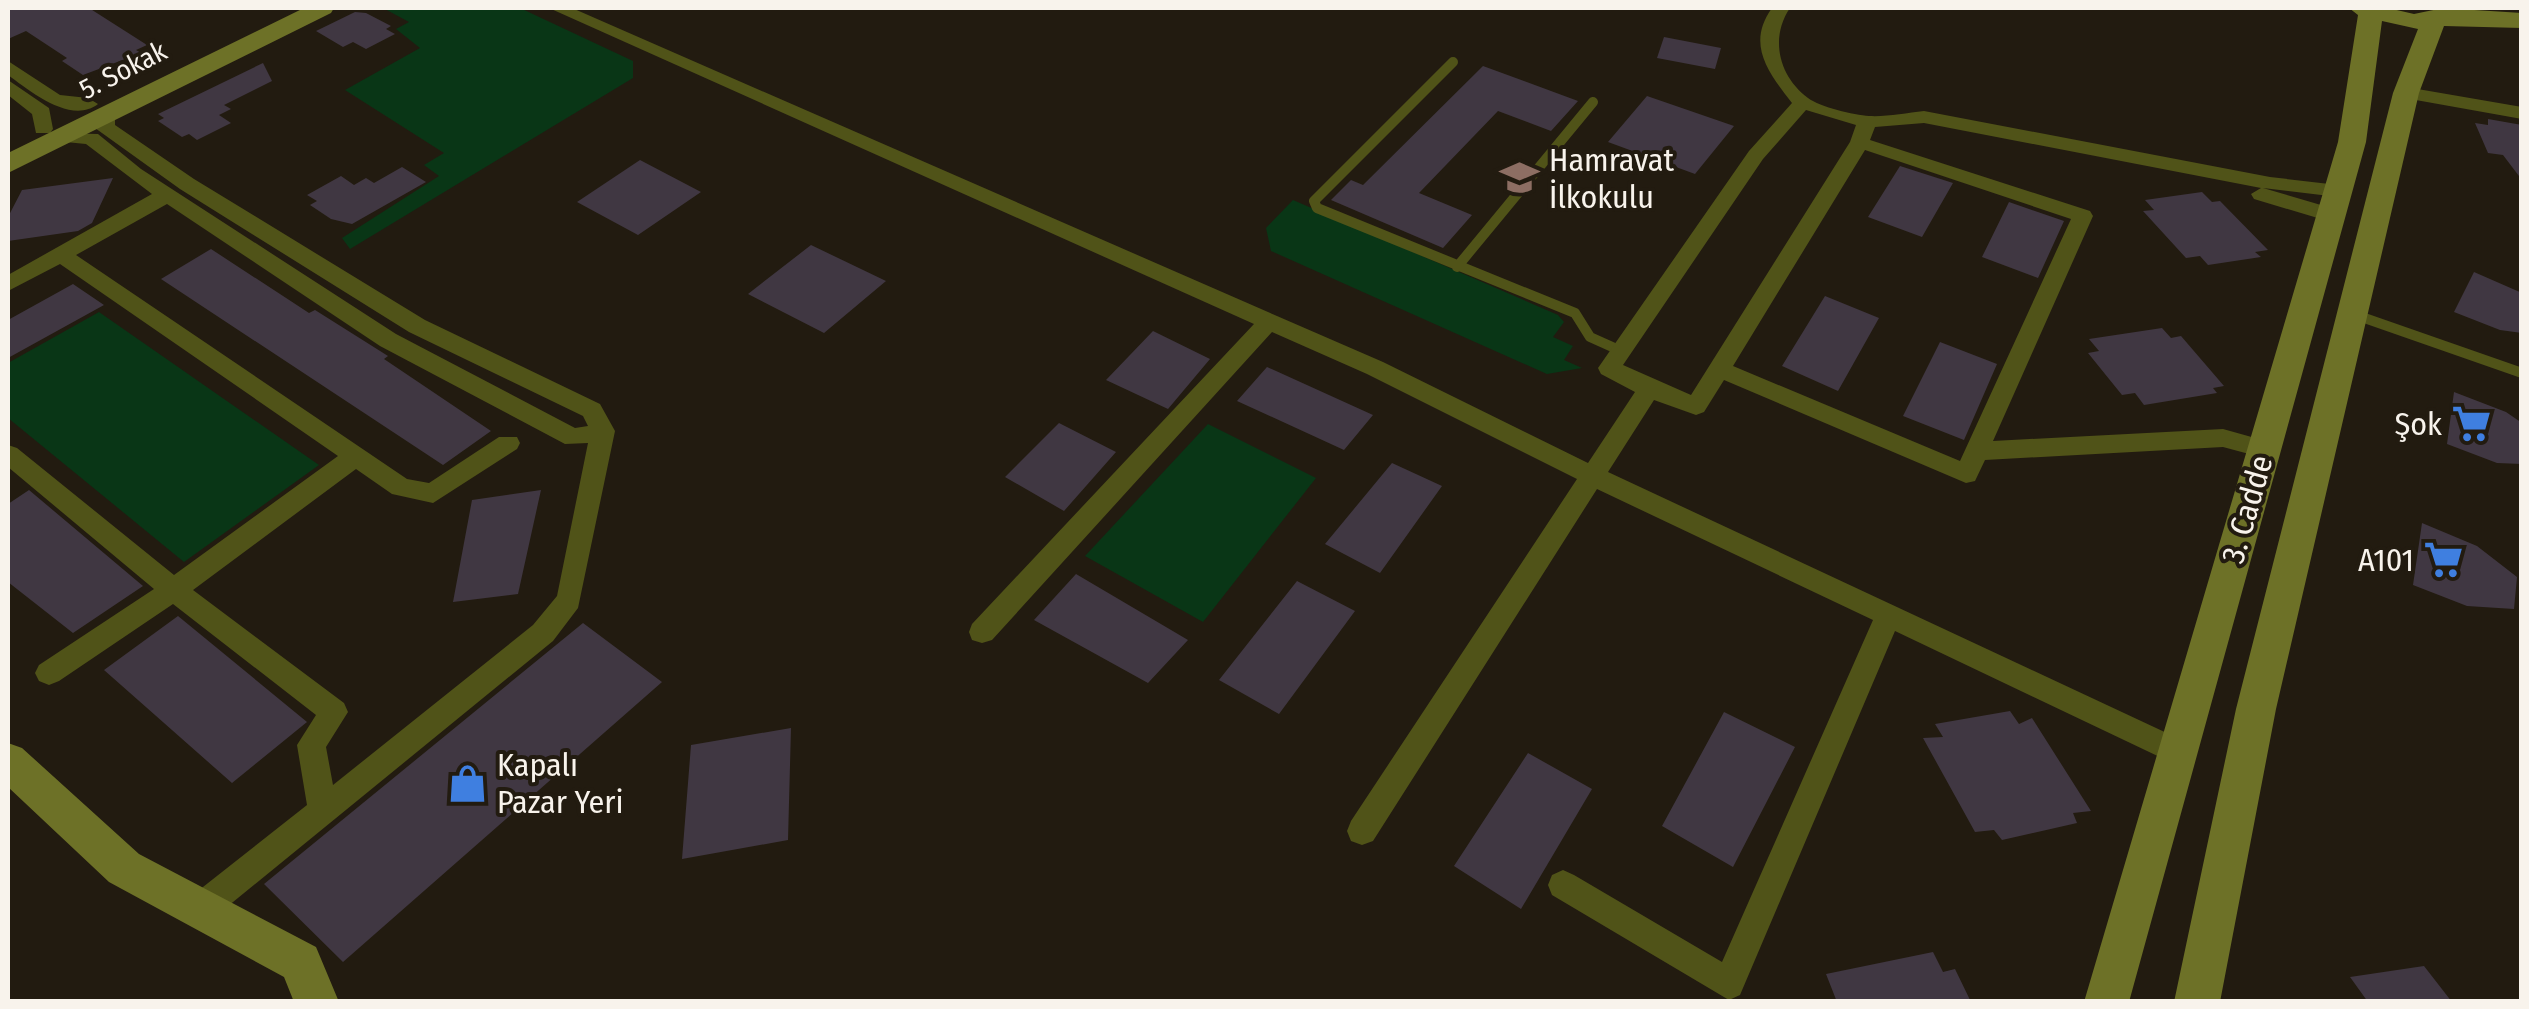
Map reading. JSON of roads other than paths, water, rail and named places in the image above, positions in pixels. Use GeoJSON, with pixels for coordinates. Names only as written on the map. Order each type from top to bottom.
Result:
{"type":"FeatureCollection","features":[{"type":"Feature","properties":{"kind":"main road","name":"5. Sokak"},"geometry":{"type":"LineString","coordinates":[[8,164],[52,133],[292,8]]}},
{"type":"Feature","properties":{"kind":"main road","name":"5. Sokak"},"geometry":{"type":"LineString","coordinates":[[97,110],[322,8]]}},
{"type":"Feature","properties":{"kind":"main road"},"geometry":{"type":"LineString","coordinates":[[2366,10],[2414,22],[2445,16],[2522,21]]}},
{"type":"Feature","properties":{"kind":"main road","name":"3. Cadde"},"geometry":{"type":"LineString","coordinates":[[2106,1002],[2352,142],[2366,10]]}},
{"type":"Feature","properties":{"kind":"main road","name":"3. Cadde"},"geometry":{"type":"LineString","coordinates":[[2197,1002],[2256,709],[2406,94],[2445,16]]}},
{"type":"Feature","properties":{"kind":"main road","name":"5. Sokak"},"geometry":{"type":"LineString","coordinates":[[8,146],[52,133]]}},
{"type":"Feature","properties":{"kind":"main road"},"geometry":{"type":"LineString","coordinates":[[8,762],[124,868],[300,962],[318,1002]]}},
{"type":"Feature","properties":{"kind":"street"},"geometry":{"type":"LineString","coordinates":[[558,8],[1375,368],[1592,476],[2176,752]]}},
{"type":"Feature","properties":{"kind":"street"},"geometry":{"type":"LineString","coordinates":[[1780,8],[1768,26],[1768,54],[1802,103],[1867,122],[2272,196],[2335,203]]}},
{"type":"Feature","properties":{"kind":"street"},"geometry":{"type":"LineString","coordinates":[[8,67],[55,100],[97,110],[108,129],[187,184],[417,326],[592,410],[603,432],[569,600],[543,633],[200,909]]}},
{"type":"Feature","properties":{"kind":"street"},"geometry":{"type":"LineString","coordinates":[[8,86],[42,112],[52,133],[91,138],[167,195],[388,340],[574,438],[603,432]]}},
{"type":"Feature","properties":{"kind":"street"},"geometry":{"type":"LineString","coordinates":[[2406,94],[2522,113]]}},
{"type":"Feature","properties":{"kind":"street"},"geometry":{"type":"LineString","coordinates":[[1802,103],[1756,156],[1609,368],[1649,389],[1696,406],[1860,142],[1867,122]]}},
{"type":"Feature","properties":{"kind":"street"},"geometry":{"type":"LineString","coordinates":[[1719,369],[1966,474],[2083,216],[1871,146]]}},
{"type":"Feature","properties":{"kind":"street"},"geometry":{"type":"LineString","coordinates":[[8,284],[167,195]]}},
{"type":"Feature","properties":{"kind":"street"},"geometry":{"type":"LineString","coordinates":[[60,254],[401,487],[433,492],[508,443]]}},
{"type":"Feature","properties":{"kind":"street"},"geometry":{"type":"LineString","coordinates":[[982,632],[1269,321]]}},
{"type":"Feature","properties":{"kind":"street"},"geometry":{"type":"LineString","coordinates":[[1362,831],[1649,389]]}},
{"type":"Feature","properties":{"kind":"street"},"geometry":{"type":"LineString","coordinates":[[1977,451],[2224,438],[2264,450]]}},
{"type":"Feature","properties":{"kind":"street"},"geometry":{"type":"LineString","coordinates":[[8,454],[174,590],[334,712],[311,744],[323,813]]}},
{"type":"Feature","properties":{"kind":"street"},"geometry":{"type":"LineString","coordinates":[[49,673],[174,590],[356,456]]}},
{"type":"Feature","properties":{"kind":"street"},"geometry":{"type":"LineString","coordinates":[[1563,885],[1730,984],[1889,615]]}},
{"type":"Feature","properties":{"kind":"lane"},"geometry":{"type":"LineString","coordinates":[[1454,62],[1314,201],[1317,208],[1575,313],[1590,336],[1619,350]]}},
{"type":"Feature","properties":{"kind":"lane"},"geometry":{"type":"LineString","coordinates":[[1457,268],[1593,102]]}},
{"type":"Feature","properties":{"kind":"lane"},"geometry":{"type":"LineString","coordinates":[[2353,314],[2522,373]]}},
{"type":"Feature","properties":{"kind":"place","name":"Hamravat İlkokulu"},"geometry":{"type":"Point","coordinates":[1519,178]}},
{"type":"Feature","properties":{"kind":"place","name":"Şok"},"geometry":{"type":"Point","coordinates":[2472,424]}},
{"type":"Feature","properties":{"kind":"place","name":"A101"},"geometry":{"type":"Point","coordinates":[2444,560]}},
{"type":"Feature","properties":{"kind":"place","name":"Kapalı Pazar Yeri"},"geometry":{"type":"Point","coordinates":[467,783]}}]}
